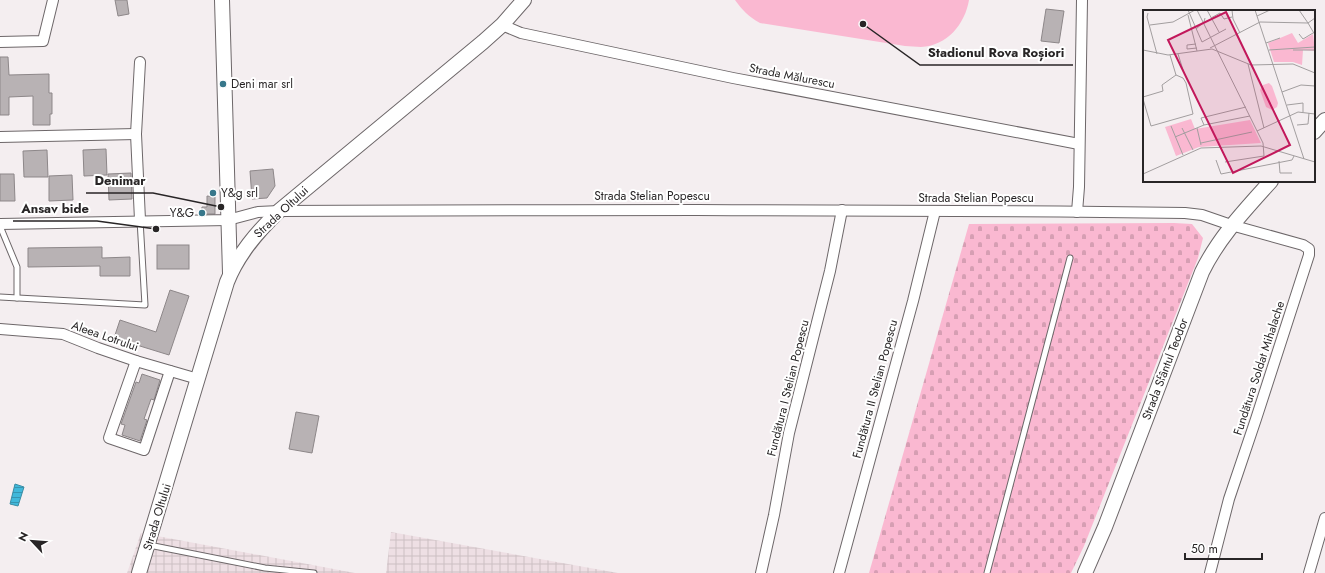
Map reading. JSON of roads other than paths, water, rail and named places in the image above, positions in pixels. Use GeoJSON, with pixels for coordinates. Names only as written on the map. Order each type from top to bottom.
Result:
{"type":"FeatureCollection","features":[{"type":"Feature","properties":{"kind":"main road"},"geometry":{"type":"LineString","coordinates":[[222,0],[230,274]]}},
{"type":"Feature","properties":{"kind":"main road","name":"Strada Oltului"},"geometry":{"type":"LineString","coordinates":[[140,573],[230,274],[240,256],[262,226],[483,42],[502,25],[524,0]]}},
{"type":"Feature","properties":{"kind":"main road"},"geometry":{"type":"LineString","coordinates":[[1315,131],[1325,120]]}},
{"type":"Feature","properties":{"kind":"main road","name":"Strada Sfântul Teodor"},"geometry":{"type":"LineString","coordinates":[[1085,573],[1105,527],[1202,272],[1231,225],[1269,182]]}},
{"type":"Feature","properties":{"kind":"street"},"geometry":{"type":"LineString","coordinates":[[0,42],[43,41],[53,0]]}},
{"type":"Feature","properties":{"kind":"street"},"geometry":{"type":"LineString","coordinates":[[1077,212],[1082,0]]}},
{"type":"Feature","properties":{"kind":"street","name":"Strada Mălurescu"},"geometry":{"type":"LineString","coordinates":[[502,25],[521,33],[733,78],[1079,144]]}},
{"type":"Feature","properties":{"kind":"street"},"geometry":{"type":"LineString","coordinates":[[140,62],[136,134],[140,220]]}},
{"type":"Feature","properties":{"kind":"street"},"geometry":{"type":"LineString","coordinates":[[0,137],[136,134]]}},
{"type":"Feature","properties":{"kind":"street","name":"Strada Stelian Popescu"},"geometry":{"type":"LineString","coordinates":[[0,225],[140,220],[228,220],[258,212],[279,211],[698,209],[1185,213],[1202,215],[1231,225]]}},
{"type":"Feature","properties":{"kind":"street","name":"Fundătura I Stelian Popescu"},"geometry":{"type":"LineString","coordinates":[[761,573],[774,515],[789,433],[830,272],[842,210]]}},
{"type":"Feature","properties":{"kind":"street","name":"Fundătura II Stelian Popescu"},"geometry":{"type":"LineString","coordinates":[[839,573],[913,301],[935,211]]}},
{"type":"Feature","properties":{"kind":"street","name":"Fundătura Soldat Mihalache"},"geometry":{"type":"LineString","coordinates":[[1210,573],[1229,499],[1309,255],[1309,249],[1303,246],[1231,225]]}},
{"type":"Feature","properties":{"kind":"street","name":"Aleea Lotrului"},"geometry":{"type":"LineString","coordinates":[[0,329],[63,334],[136,361],[198,379]]}},
{"type":"Feature","properties":{"kind":"street"},"geometry":{"type":"LineString","coordinates":[[136,361],[110,438],[144,450],[170,371]]}},
{"type":"Feature","properties":{"kind":"street"},"geometry":{"type":"LineString","coordinates":[[1308,573],[1325,518]]}},
{"type":"Feature","properties":{"kind":"lane"},"geometry":{"type":"LineString","coordinates":[[0,297],[146,305],[140,220]]}},
{"type":"Feature","properties":{"kind":"lane"},"geometry":{"type":"LineString","coordinates":[[0,225],[17,267],[18,298]]}},
{"type":"Feature","properties":{"kind":"lane"},"geometry":{"type":"LineString","coordinates":[[987,573],[1070,258]]}},
{"type":"Feature","properties":{"kind":"lane"},"geometry":{"type":"LineString","coordinates":[[149,545],[265,568],[314,573]]}},
{"type":"Feature","properties":{"kind":"water"},"geometry":{"type":"Polygon","coordinates":[[[15,484],[24,487],[18,506],[10,504],[15,484]]]}},
{"type":"Feature","properties":{"kind":"place","name":"Stadionul Rova Roșiori"},"geometry":{"type":"Point","coordinates":[863,24]}},
{"type":"Feature","properties":{"kind":"place","name":"Deni mar srl"},"geometry":{"type":"Point","coordinates":[223,84]}},
{"type":"Feature","properties":{"kind":"place","name":"Y&g srl"},"geometry":{"type":"Point","coordinates":[213,193]}},
{"type":"Feature","properties":{"kind":"place","name":"Denimar"},"geometry":{"type":"Point","coordinates":[221,207]}},
{"type":"Feature","properties":{"kind":"place","name":"Y&G"},"geometry":{"type":"Point","coordinates":[202,213]}},
{"type":"Feature","properties":{"kind":"place","name":"Ansav bide"},"geometry":{"type":"Point","coordinates":[156,229]}}]}
